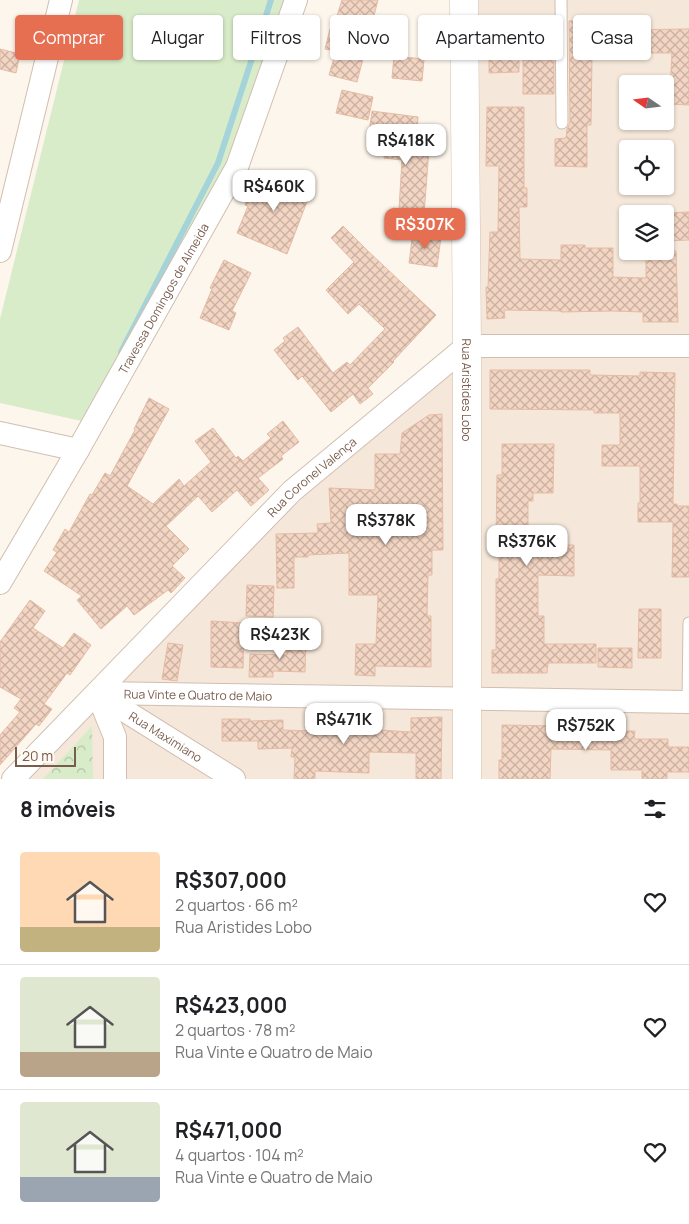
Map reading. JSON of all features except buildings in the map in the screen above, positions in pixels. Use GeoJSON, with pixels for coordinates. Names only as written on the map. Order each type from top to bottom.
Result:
{"type":"FeatureCollection","features":[{"type":"Feature","properties":{"kind":"street"},"geometry":{"type":"LineString","coordinates":[[0,251],[61,0]]}},
{"type":"Feature","properties":{"kind":"street","name":"Travessa Domingos de Almeida"},"geometry":{"type":"LineString","coordinates":[[0,583],[78,450],[237,168],[296,0]]}},
{"type":"Feature","properties":{"kind":"street","name":"Rua Aristides Lobo"},"geometry":{"type":"LineString","coordinates":[[464,0],[467,346],[467,779]]}},
{"type":"Feature","properties":{"kind":"street"},"geometry":{"type":"LineString","coordinates":[[467,346],[689,346]]}},
{"type":"Feature","properties":{"kind":"street","name":"Rua Coronel Valença"},"geometry":{"type":"LineString","coordinates":[[13,779],[292,491],[467,346]]}},
{"type":"Feature","properties":{"kind":"street"},"geometry":{"type":"LineString","coordinates":[[0,433],[78,450]]}},
{"type":"Feature","properties":{"kind":"street"},"geometry":{"type":"LineString","coordinates":[[97,693],[115,737],[115,779]]}},
{"type":"Feature","properties":{"kind":"street","name":"Rua Vinte e Quatro de Maio"},"geometry":{"type":"LineString","coordinates":[[97,693],[688,702]]}},
{"type":"Feature","properties":{"kind":"street","name":"Rua Maximiano"},"geometry":{"type":"LineString","coordinates":[[97,693],[234,779]]}},
{"type":"Feature","properties":{"kind":"lane"},"geometry":{"type":"LineString","coordinates":[[560,0],[562,123]]}},
{"type":"Feature","properties":{"kind":"lane"},"geometry":{"type":"LineString","coordinates":[[688,702],[689,623]]}},
{"type":"Feature","properties":{"kind":"shaded area"},"geometry":{"type":"Polygon","coordinates":[[[464,0],[689,0],[689,779],[13,779],[292,491],[467,346],[465,60],[563,60],[563,15],[464,15],[464,0]]]}},
{"type":"Feature","properties":{"kind":"green space"},"geometry":{"type":"Polygon","coordinates":[[[79,0],[285,0],[280,15],[233,15],[233,60],[264,60],[229,160],[86,422],[0,403],[0,319],[64,60],[123,60],[123,15],[75,15],[79,0]]]}},
{"type":"Feature","properties":{"kind":"green space"},"geometry":{"type":"Polygon","coordinates":[[[92,726],[93,779],[43,779],[92,726]]]}},
{"type":"Feature","properties":{"kind":"waterway"},"geometry":{"type":"LineString","coordinates":[[121,352],[218,163],[271,0]]}}]}
